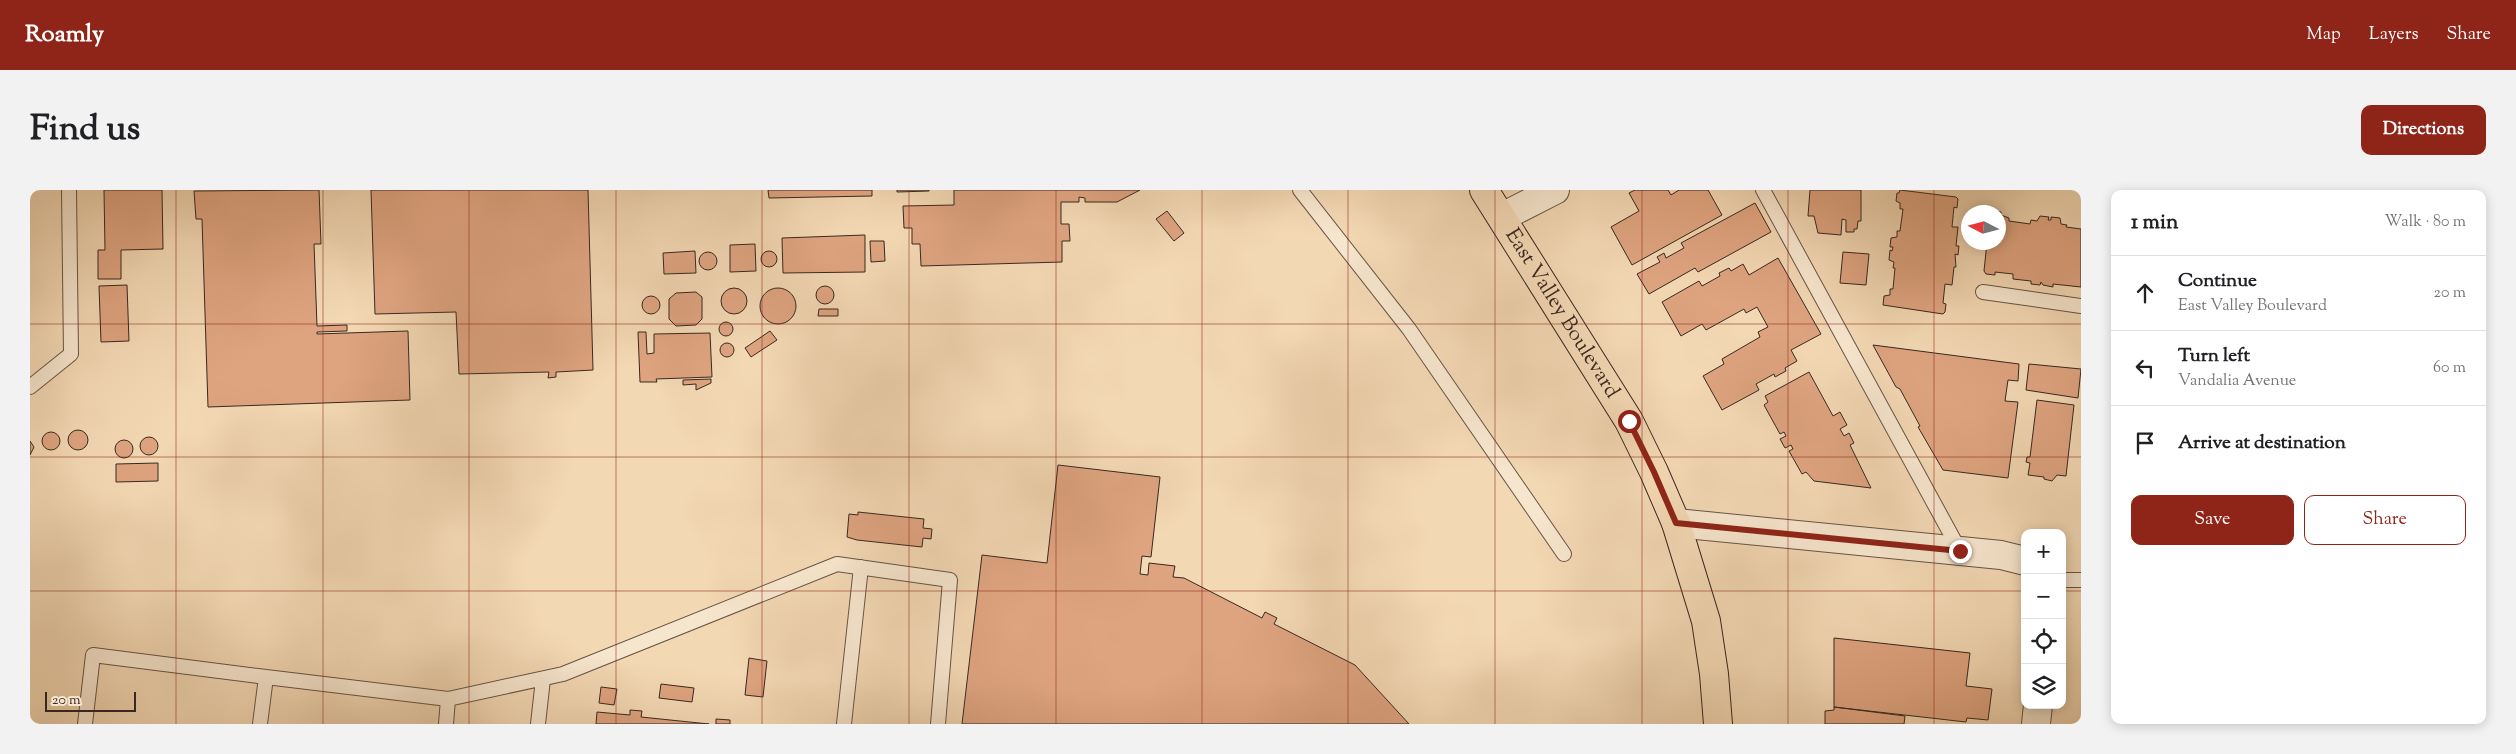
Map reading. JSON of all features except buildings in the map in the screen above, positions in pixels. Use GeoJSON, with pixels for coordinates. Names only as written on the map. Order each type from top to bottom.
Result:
{"type":"FeatureCollection","features":[{"type":"Feature","properties":{"kind":"main road","name":"East Valley Boulevard"},"geometry":{"type":"LineString","coordinates":[[1484,190],[1629,421],[1654,472],[1676,523],[1706,620],[1718,724]]}},
{"type":"Feature","properties":{"kind":"street"},"geometry":{"type":"LineString","coordinates":[[1502,217],[1555,190]]}},
{"type":"Feature","properties":{"kind":"street"},"geometry":{"type":"LineString","coordinates":[[1676,523],[2001,555],[2021,560]]}},
{"type":"Feature","properties":{"kind":"street"},"geometry":{"type":"LineString","coordinates":[[2036,724],[2038,709]]}},
{"type":"Feature","properties":{"kind":"lane"},"geometry":{"type":"LineString","coordinates":[[30,387],[71,354],[69,190]]}},
{"type":"Feature","properties":{"kind":"lane"},"geometry":{"type":"LineString","coordinates":[[1300,190],[1409,329],[1564,554]]}},
{"type":"Feature","properties":{"kind":"lane"},"geometry":{"type":"LineString","coordinates":[[1763,190],[1960,551]]}},
{"type":"Feature","properties":{"kind":"lane"},"geometry":{"type":"LineString","coordinates":[[1983,292],[2081,306]]}},
{"type":"Feature","properties":{"kind":"lane"},"geometry":{"type":"LineString","coordinates":[[85,724],[93,655],[448,699],[563,674],[837,564],[950,580],[938,724]]}},
{"type":"Feature","properties":{"kind":"lane"},"geometry":{"type":"LineString","coordinates":[[844,724],[861,567]]}},
{"type":"Feature","properties":{"kind":"lane"},"geometry":{"type":"LineString","coordinates":[[2066,580],[2081,580]]}},
{"type":"Feature","properties":{"kind":"lane"},"geometry":{"type":"LineString","coordinates":[[260,724],[266,677]]}},
{"type":"Feature","properties":{"kind":"lane"},"geometry":{"type":"LineString","coordinates":[[538,724],[543,679]]}},
{"type":"Feature","properties":{"kind":"lane"},"geometry":{"type":"LineString","coordinates":[[446,724],[448,699]]}},
{"type":"Feature","properties":{"kind":"route"},"geometry":{"type":"LineString","coordinates":[[1629,421],[1676,523],[1960,551]]}}]}
